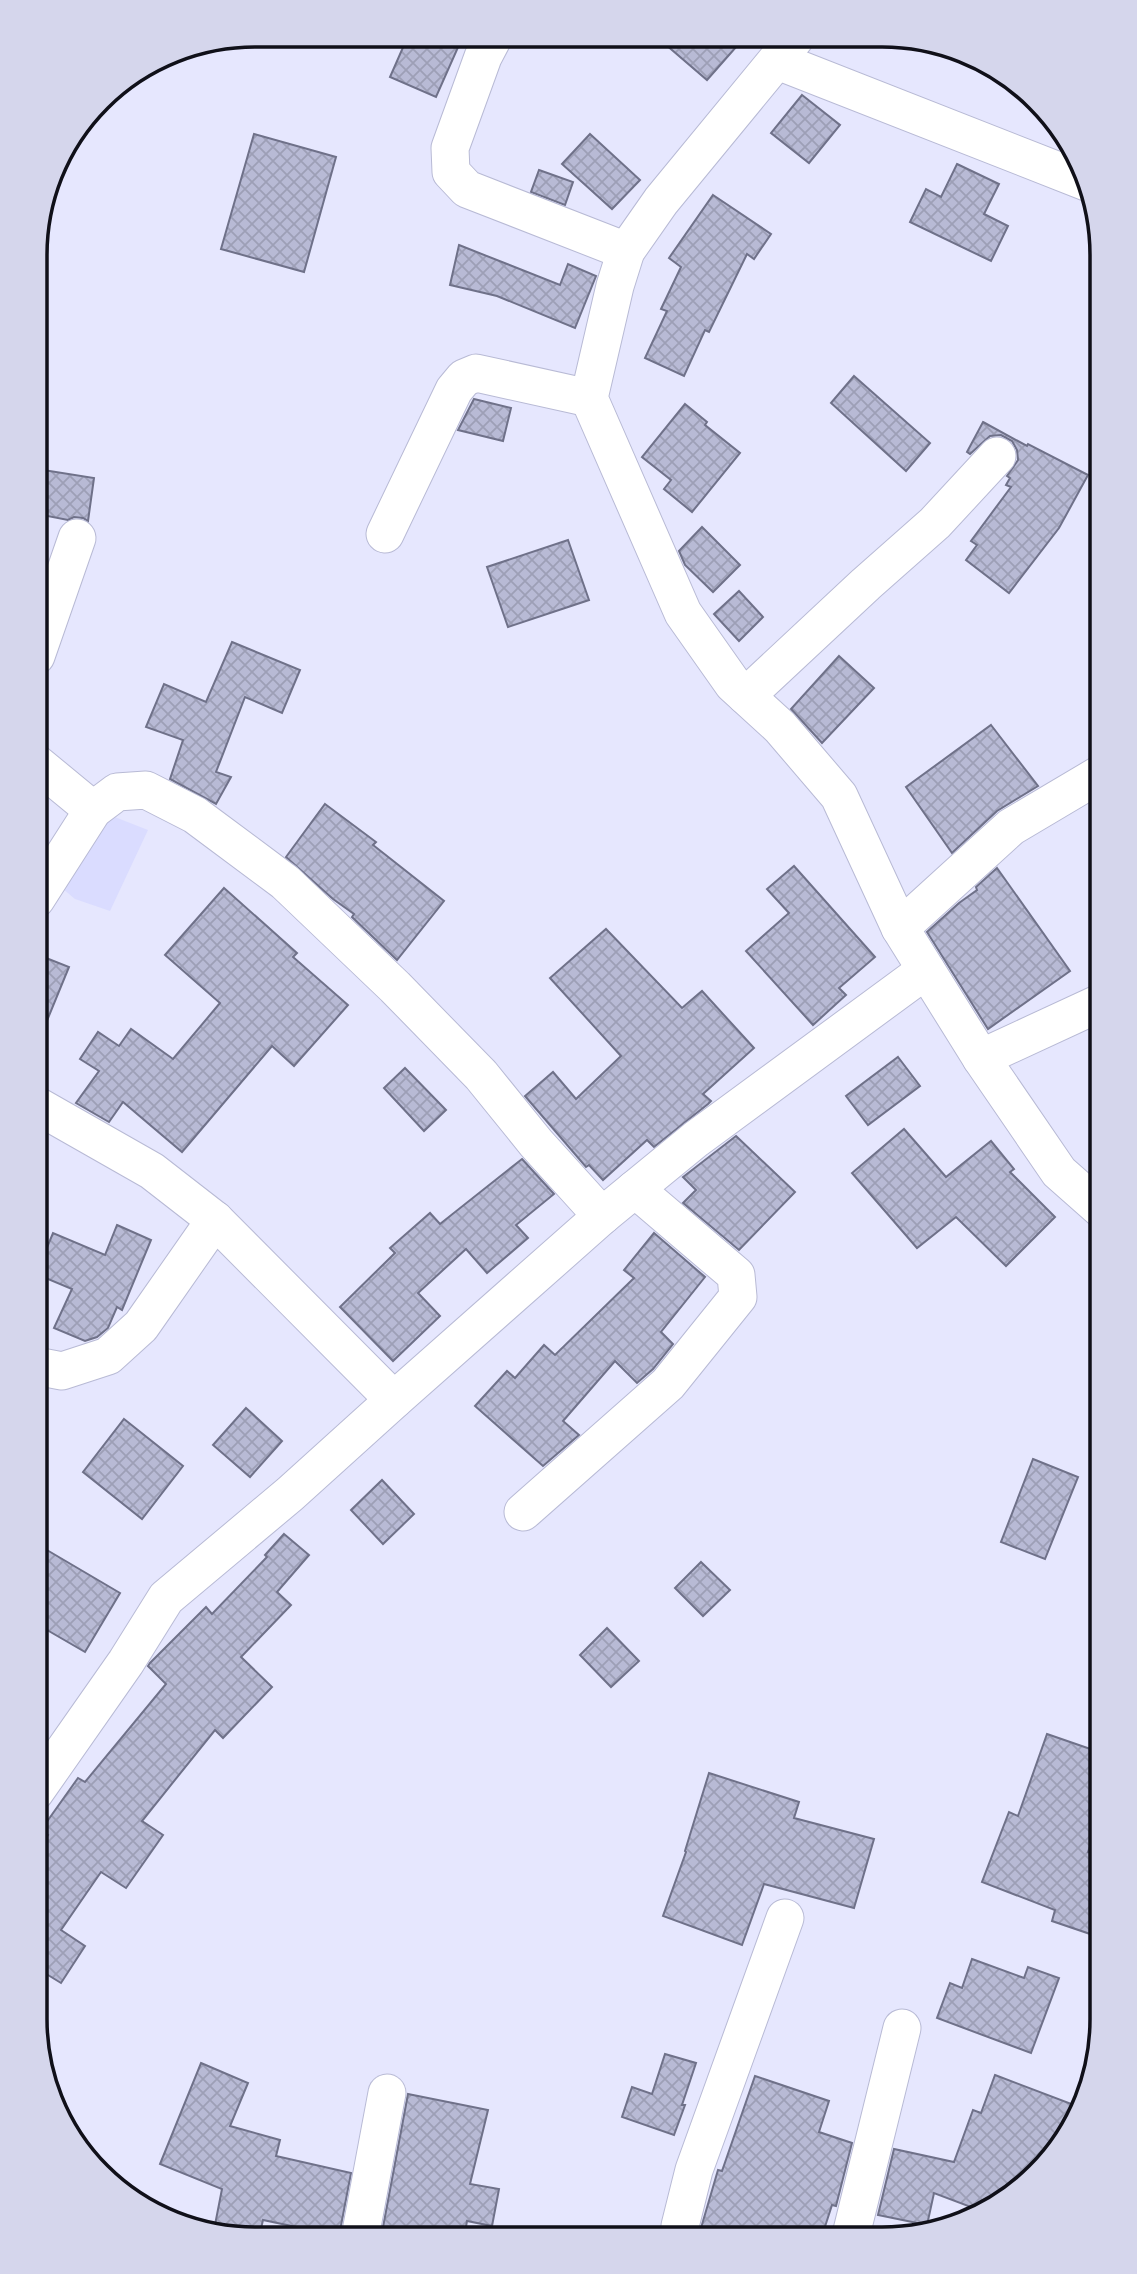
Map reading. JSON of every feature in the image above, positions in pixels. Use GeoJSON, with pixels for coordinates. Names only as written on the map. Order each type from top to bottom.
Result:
{"type":"FeatureCollection","features":[{"type":"Feature","properties":{"kind":"street"},"geometry":{"type":"LineString","coordinates":[[488,48],[450,148],[451,172],[467,189],[626,251]]}},
{"type":"Feature","properties":{"kind":"street"},"geometry":{"type":"LineString","coordinates":[[1073,176],[786,50],[661,201],[626,251],[615,286],[589,398],[683,612],[733,684],[780,727],[839,796],[900,928],[926,970],[981,1058],[1059,1172],[1089,1199]]}},
{"type":"Feature","properties":{"kind":"street"},"geometry":{"type":"LineString","coordinates":[[385,534],[435,427],[454,390],[464,378],[476,373],[589,398]]}},
{"type":"Feature","properties":{"kind":"street"},"geometry":{"type":"LineString","coordinates":[[746,696],[935,523],[997,456]]}},
{"type":"Feature","properties":{"kind":"street"},"geometry":{"type":"LineString","coordinates":[[48,621],[76,538]]}},
{"type":"Feature","properties":{"kind":"street"},"geometry":{"type":"LineString","coordinates":[[48,773],[93,810]]}},
{"type":"Feature","properties":{"kind":"street"},"geometry":{"type":"LineString","coordinates":[[900,928],[1011,827],[1090,780]]}},
{"type":"Feature","properties":{"kind":"street"},"geometry":{"type":"LineString","coordinates":[[48,881],[93,810],[117,792],[146,790],[195,815],[285,882],[395,987],[481,1075],[536,1143],[602,1216]]}},
{"type":"Feature","properties":{"kind":"street"},"geometry":{"type":"LineString","coordinates":[[47,1775],[126,1662],[166,1598],[290,1494],[602,1216],[696,1139],[926,970]]}},
{"type":"Feature","properties":{"kind":"street"},"geometry":{"type":"LineString","coordinates":[[981,1058],[1090,1008]]}},
{"type":"Feature","properties":{"kind":"street"},"geometry":{"type":"LineString","coordinates":[[48,1112],[152,1171],[215,1220],[394,1400]]}},
{"type":"Feature","properties":{"kind":"street"},"geometry":{"type":"LineString","coordinates":[[523,1512],[668,1384],[738,1297],[736,1275],[635,1189]]}},
{"type":"Feature","properties":{"kind":"street"},"geometry":{"type":"LineString","coordinates":[[47,1368],[62,1371],[108,1356],[141,1326],[215,1220]]}},
{"type":"Feature","properties":{"kind":"street"},"geometry":{"type":"LineString","coordinates":[[680,2227],[694,2170],[785,1918]]}},
{"type":"Feature","properties":{"kind":"street"},"geometry":{"type":"LineString","coordinates":[[853,2227],[902,2028]]}},
{"type":"Feature","properties":{"kind":"street"},"geometry":{"type":"LineString","coordinates":[[361,2227],[387,2093]]}},
{"type":"Feature","properties":{"kind":"shaded area"},"geometry":{"type":"Polygon","coordinates":[[[102,812],[148,830],[110,911],[75,899],[56,883],[102,812]]]}},
{"type":"Feature","properties":{"kind":"building"},"geometry":{"type":"Polygon","coordinates":[[[669,47],[736,47],[707,80],[669,47]]]}},
{"type":"Feature","properties":{"kind":"building"},"geometry":{"type":"Polygon","coordinates":[[[403,48],[458,48],[436,97],[390,77],[403,48]]]}},
{"type":"Feature","properties":{"kind":"building"},"geometry":{"type":"Polygon","coordinates":[[[802,95],[840,125],[809,163],[771,133],[802,95]]]}},
{"type":"Feature","properties":{"kind":"building"},"geometry":{"type":"Polygon","coordinates":[[[254,134],[336,157],[304,272],[221,249],[254,134]]]}},
{"type":"Feature","properties":{"kind":"building"},"geometry":{"type":"Polygon","coordinates":[[[590,134],[640,180],[612,209],[562,164],[590,134]]]}},
{"type":"Feature","properties":{"kind":"building"},"geometry":{"type":"Polygon","coordinates":[[[957,164],[999,184],[984,214],[1008,226],[991,261],[910,222],[926,189],[941,197],[957,164]]]}},
{"type":"Feature","properties":{"kind":"building"},"geometry":{"type":"Polygon","coordinates":[[[539,170],[573,182],[565,205],[531,192],[539,170]]]}},
{"type":"Feature","properties":{"kind":"building"},"geometry":{"type":"Polygon","coordinates":[[[713,195],[771,234],[754,259],[747,254],[709,332],[705,330],[684,376],[645,358],[667,311],[661,309],[681,267],[669,258],[713,195]]]}},
{"type":"Feature","properties":{"kind":"building"},"geometry":{"type":"Polygon","coordinates":[[[459,245],[560,285],[568,264],[596,276],[575,328],[497,296],[450,285],[459,245]]]}},
{"type":"Feature","properties":{"kind":"building"},"geometry":{"type":"Polygon","coordinates":[[[854,376],[930,443],[906,471],[831,403],[854,376]]]}},
{"type":"Feature","properties":{"kind":"building"},"geometry":{"type":"Polygon","coordinates":[[[474,399],[511,408],[503,441],[458,430],[474,399]]]}},
{"type":"Feature","properties":{"kind":"building"},"geometry":{"type":"Polygon","coordinates":[[[685,404],[707,422],[705,425],[740,453],[692,512],[664,489],[671,480],[642,457],[685,404]]]}},
{"type":"Feature","properties":{"kind":"building"},"geometry":{"type":"Polygon","coordinates":[[[983,422],[1088,475],[1059,528],[1009,593],[966,560],[977,545],[971,541],[1011,487],[1006,485],[1010,478],[1007,476],[1018,460],[1012,441],[1001,435],[990,436],[970,454],[967,452],[983,422]]]}},
{"type":"Feature","properties":{"kind":"building"},"geometry":{"type":"Polygon","coordinates":[[[48,471],[94,478],[88,521],[74,517],[68,520],[48,516],[48,471]]]}},
{"type":"Feature","properties":{"kind":"building"},"geometry":{"type":"Polygon","coordinates":[[[702,527],[740,565],[713,592],[685,565],[679,551],[702,527]]]}},
{"type":"Feature","properties":{"kind":"building"},"geometry":{"type":"Polygon","coordinates":[[[568,540],[589,600],[508,627],[487,567],[568,540]]]}},
{"type":"Feature","properties":{"kind":"building"},"geometry":{"type":"Polygon","coordinates":[[[739,591],[763,617],[739,641],[714,614],[739,591]]]}},
{"type":"Feature","properties":{"kind":"building"},"geometry":{"type":"Polygon","coordinates":[[[232,642],[300,670],[282,713],[245,697],[216,772],[231,777],[216,804],[170,779],[183,740],[146,727],[164,684],[206,702],[232,642]]]}},
{"type":"Feature","properties":{"kind":"building"},"geometry":{"type":"Polygon","coordinates":[[[839,656],[874,688],[822,743],[791,709],[839,656]]]}},
{"type":"Feature","properties":{"kind":"building"},"geometry":{"type":"Polygon","coordinates":[[[991,725],[1038,786],[997,811],[952,853],[906,787],[991,725]]]}},
{"type":"Feature","properties":{"kind":"building"},"geometry":{"type":"Polygon","coordinates":[[[325,804],[376,842],[373,845],[444,901],[397,960],[352,917],[354,914],[286,857],[325,804]]]}},
{"type":"Feature","properties":{"kind":"building"},"geometry":{"type":"Polygon","coordinates":[[[794,866],[875,957],[839,988],[846,995],[813,1025],[746,951],[789,913],[767,889],[794,866]]]}},
{"type":"Feature","properties":{"kind":"building"},"geometry":{"type":"Polygon","coordinates":[[[997,868],[1070,971],[988,1029],[927,932],[977,890],[976,887],[997,868]]]}},
{"type":"Feature","properties":{"kind":"building"},"geometry":{"type":"Polygon","coordinates":[[[224,888],[297,953],[293,957],[348,1005],[294,1066],[272,1046],[182,1152],[123,1102],[109,1122],[76,1103],[99,1071],[80,1059],[98,1032],[119,1046],[131,1029],[173,1059],[220,1003],[165,955],[224,888]]]}},
{"type":"Feature","properties":{"kind":"building"},"geometry":{"type":"Polygon","coordinates":[[[606,929],[682,1008],[702,991],[754,1048],[703,1094],[711,1101],[708,1104],[654,1147],[647,1140],[603,1180],[589,1165],[586,1167],[525,1096],[553,1072],[576,1099],[621,1056],[550,978],[606,929]]]}},
{"type":"Feature","properties":{"kind":"building"},"geometry":{"type":"Polygon","coordinates":[[[48,959],[69,967],[48,1019],[48,959]]]}},
{"type":"Feature","properties":{"kind":"building"},"geometry":{"type":"Polygon","coordinates":[[[898,1057],[920,1086],[868,1125],[846,1096],[898,1057]]]}},
{"type":"Feature","properties":{"kind":"building"},"geometry":{"type":"Polygon","coordinates":[[[405,1068],[446,1110],[424,1131],[384,1088],[405,1068]]]}},
{"type":"Feature","properties":{"kind":"building"},"geometry":{"type":"Polygon","coordinates":[[[904,1129],[946,1177],[991,1141],[1014,1169],[1010,1172],[1055,1217],[1006,1266],[956,1217],[917,1248],[852,1173],[904,1129]]]}},
{"type":"Feature","properties":{"kind":"building"},"geometry":{"type":"Polygon","coordinates":[[[736,1136],[795,1192],[739,1250],[683,1203],[696,1190],[683,1177],[736,1136]]]}},
{"type":"Feature","properties":{"kind":"building"},"geometry":{"type":"Polygon","coordinates":[[[522,1159],[554,1194],[516,1225],[528,1238],[487,1273],[466,1249],[418,1293],[440,1316],[393,1361],[340,1307],[395,1253],[390,1248],[430,1213],[440,1224],[522,1159]]]}},
{"type":"Feature","properties":{"kind":"building"},"geometry":{"type":"Polygon","coordinates":[[[117,1225],[151,1240],[122,1310],[117,1307],[108,1328],[97,1337],[85,1341],[54,1328],[72,1289],[47,1279],[47,1246],[53,1233],[105,1255],[117,1225]]]}},
{"type":"Feature","properties":{"kind":"building"},"geometry":{"type":"Polygon","coordinates":[[[654,1233],[705,1277],[661,1332],[673,1344],[653,1369],[637,1383],[615,1361],[563,1421],[579,1435],[543,1466],[475,1406],[507,1371],[515,1378],[544,1345],[555,1355],[634,1278],[624,1270],[654,1233]]]}},
{"type":"Feature","properties":{"kind":"building"},"geometry":{"type":"Polygon","coordinates":[[[246,1408],[282,1441],[250,1477],[213,1445],[246,1408]]]}},
{"type":"Feature","properties":{"kind":"building"},"geometry":{"type":"Polygon","coordinates":[[[124,1419],[183,1466],[142,1519],[83,1472],[124,1419]]]}},
{"type":"Feature","properties":{"kind":"building"},"geometry":{"type":"Polygon","coordinates":[[[1033,1459],[1078,1477],[1045,1559],[1001,1542],[1033,1459]]]}},
{"type":"Feature","properties":{"kind":"building"},"geometry":{"type":"Polygon","coordinates":[[[382,1480],[414,1514],[383,1544],[351,1510],[382,1480]]]}},
{"type":"Feature","properties":{"kind":"building"},"geometry":{"type":"Polygon","coordinates":[[[284,1534],[309,1555],[277,1592],[291,1605],[241,1657],[272,1687],[223,1738],[215,1730],[142,1821],[163,1835],[126,1888],[101,1872],[61,1930],[85,1946],[61,1983],[47,1974],[47,1821],[78,1778],[85,1782],[166,1684],[148,1666],[150,1663],[206,1607],[212,1614],[267,1557],[265,1555],[284,1534]]]}},
{"type":"Feature","properties":{"kind":"building"},"geometry":{"type":"Polygon","coordinates":[[[47,1550],[120,1593],[85,1652],[47,1630],[47,1550]]]}},
{"type":"Feature","properties":{"kind":"building"},"geometry":{"type":"Polygon","coordinates":[[[701,1562],[730,1590],[703,1616],[675,1588],[701,1562]]]}},
{"type":"Feature","properties":{"kind":"building"},"geometry":{"type":"Polygon","coordinates":[[[607,1628],[639,1661],[611,1687],[580,1655],[607,1628]]]}},
{"type":"Feature","properties":{"kind":"building"},"geometry":{"type":"Polygon","coordinates":[[[1047,1734],[1089,1749],[1089,1934],[1052,1921],[1055,1910],[982,1882],[1009,1812],[1018,1816],[1047,1734]]]}},
{"type":"Feature","properties":{"kind":"building"},"geometry":{"type":"Polygon","coordinates":[[[709,1773],[799,1802],[794,1818],[874,1839],[854,1908],[764,1884],[742,1945],[663,1916],[686,1852],[709,1773]]]}},
{"type":"Feature","properties":{"kind":"building"},"geometry":{"type":"Polygon","coordinates":[[[972,1959],[1024,1978],[1028,1967],[1059,1978],[1031,2053],[937,2018],[950,1983],[962,1988],[972,1959]]]}},
{"type":"Feature","properties":{"kind":"building"},"geometry":{"type":"Polygon","coordinates":[[[665,2054],[696,2063],[674,2135],[622,2117],[632,2087],[652,2094],[665,2054]]]}},
{"type":"Feature","properties":{"kind":"building"},"geometry":{"type":"Polygon","coordinates":[[[201,2063],[248,2083],[230,2126],[280,2140],[276,2156],[351,2173],[341,2227],[296,2227],[263,2220],[261,2227],[215,2222],[222,2189],[160,2164],[201,2063]]]}},
{"type":"Feature","properties":{"kind":"building"},"geometry":{"type":"Polygon","coordinates":[[[995,2075],[1071,2104],[1047,2145],[1029,2166],[997,2192],[970,2207],[934,2193],[928,2221],[922,2223],[878,2215],[894,2149],[954,2162],[973,2110],[981,2113],[995,2075]]]}},
{"type":"Feature","properties":{"kind":"building"},"geometry":{"type":"Polygon","coordinates":[[[755,2076],[829,2101],[819,2132],[852,2143],[836,2206],[832,2205],[825,2227],[701,2227],[718,2170],[722,2171],[755,2076]]]}},
{"type":"Feature","properties":{"kind":"building"},"geometry":{"type":"Polygon","coordinates":[[[408,2094],[488,2110],[470,2184],[499,2189],[492,2226],[467,2221],[466,2227],[383,2227],[408,2094]]]}}]}
